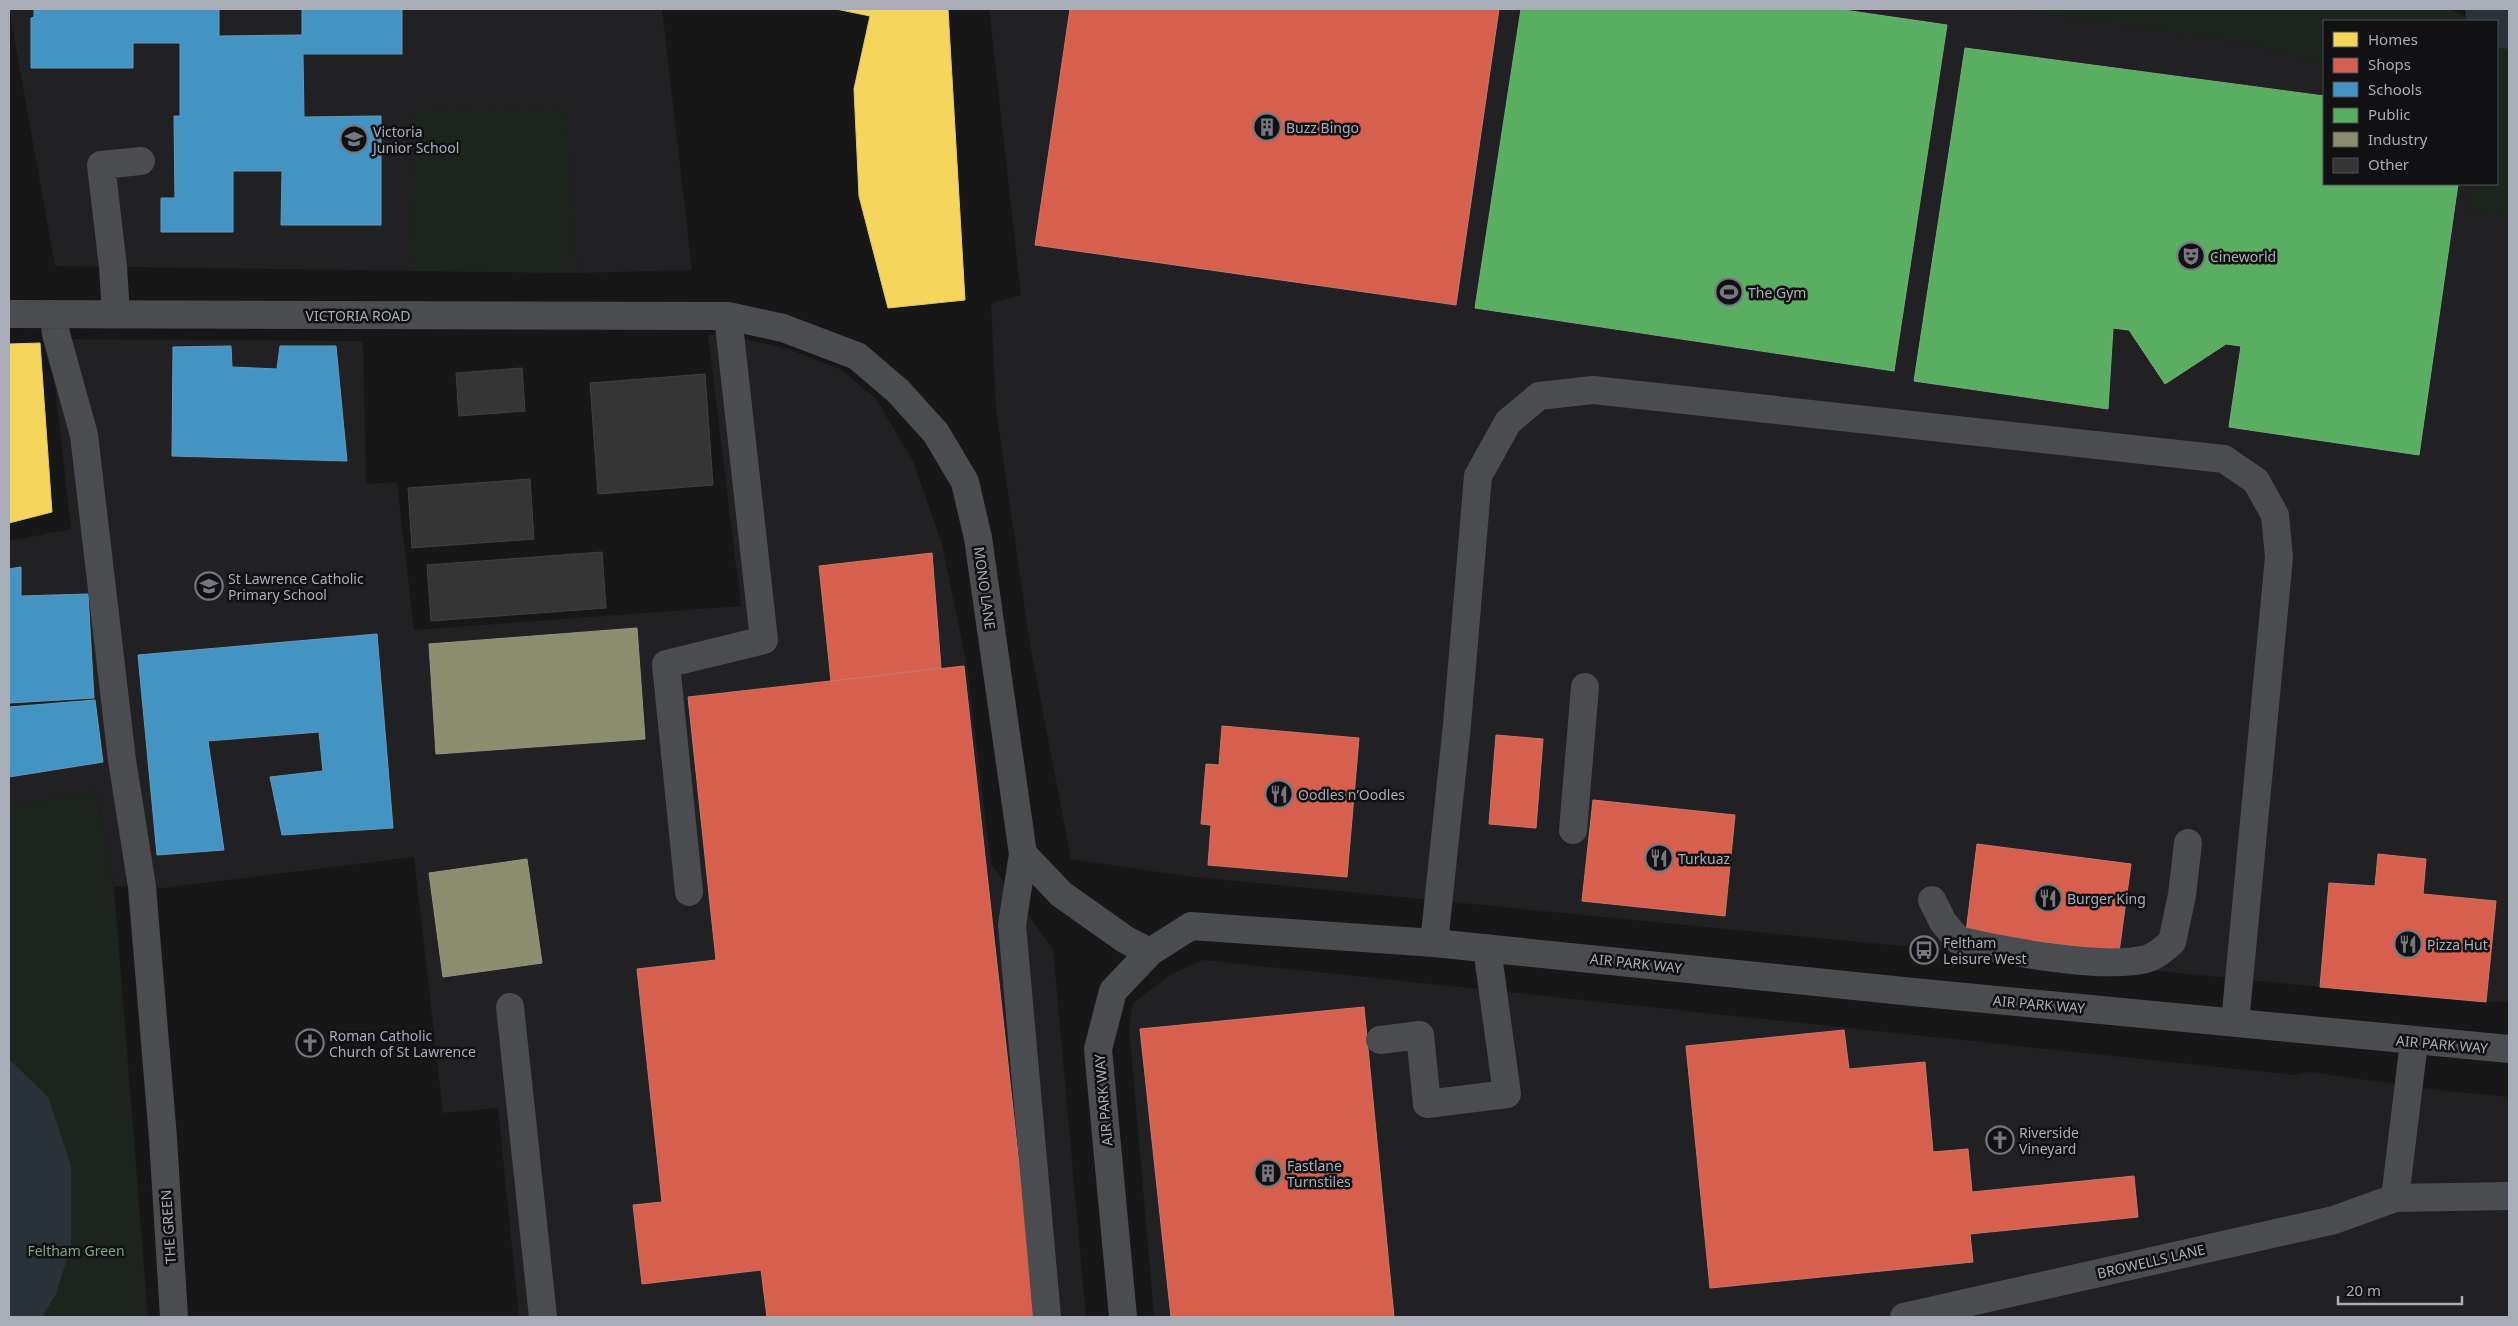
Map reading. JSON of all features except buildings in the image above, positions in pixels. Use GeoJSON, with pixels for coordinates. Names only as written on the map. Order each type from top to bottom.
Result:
{"type":"FeatureCollection","features":[{"type":"Feature","properties":{"kind":"street"},"geometry":{"type":"LineString","coordinates":[[116,314],[113,267],[101,165],[142,161]]}},
{"type":"Feature","properties":{"kind":"street","name":"VICTORIA ROAD"},"geometry":{"type":"LineString","coordinates":[[9,314],[718,316]]}},
{"type":"Feature","properties":{"kind":"street","name":"THE GREEN"},"geometry":{"type":"LineString","coordinates":[[54,314],[56,334],[84,435],[122,760],[142,887],[174,1317]]}},
{"type":"Feature","properties":{"kind":"street"},"geometry":{"type":"LineString","coordinates":[[689,892],[666,664],[764,640],[718,316]]}},
{"type":"Feature","properties":{"kind":"street","name":"MONO LANE"},"geometry":{"type":"LineString","coordinates":[[718,316],[783,328],[857,356],[898,391],[936,434],[965,482],[978,538],[1022,854],[1012,925],[1047,1317]]}},
{"type":"Feature","properties":{"kind":"street"},"geometry":{"type":"LineString","coordinates":[[1434,943],[1456,735],[1478,476],[1508,422],[1539,396],[1593,390],[2224,459],[2256,481],[2275,515],[2279,557],[2235,1022]]}},
{"type":"Feature","properties":{"kind":"street"},"geometry":{"type":"LineString","coordinates":[[1573,830],[1585,686]]}},
{"type":"Feature","properties":{"kind":"street"},"geometry":{"type":"LineString","coordinates":[[1932,900],[1943,922],[1958,940],[2046,955],[2116,963],[2148,959],[2172,942],[2182,895],[2188,843]]}},
{"type":"Feature","properties":{"kind":"street"},"geometry":{"type":"LineString","coordinates":[[1022,854],[1061,894],[1126,940],[1150,952]]}},
{"type":"Feature","properties":{"kind":"street","name":"AIR PARK WAY"},"geometry":{"type":"LineString","coordinates":[[1123,1317],[1098,1049],[1113,991],[1150,952],[1191,926],[1434,943],[2235,1022],[2414,1042],[2509,1049]]}},
{"type":"Feature","properties":{"kind":"street"},"geometry":{"type":"LineString","coordinates":[[1380,1040],[1420,1036],[1427,1104],[1507,1094],[1487,948]]}},
{"type":"Feature","properties":{"kind":"street"},"geometry":{"type":"LineString","coordinates":[[510,1007],[543,1317]]}},
{"type":"Feature","properties":{"kind":"street"},"geometry":{"type":"LineString","coordinates":[[2395,1198],[2414,1042]]}},
{"type":"Feature","properties":{"kind":"street","name":"BROWELLS LANE"},"geometry":{"type":"LineString","coordinates":[[1904,1317],[2334,1220],[2395,1198],[2509,1196]]}},
{"type":"Feature","properties":{"kind":"shaded area","name":"Victoria Junior School"},"geometry":{"type":"Polygon","coordinates":[[[9,9],[662,9],[692,270],[577,273],[55,266],[9,9]]]}},
{"type":"Feature","properties":{"kind":"shaded area"},"geometry":{"type":"Polygon","coordinates":[[[989,9],[2338,9],[2323,20],[2323,185],[2498,185],[2509,86],[2509,1001],[2486,1002],[2320,987],[1185,876],[1071,859],[1030,645],[996,408],[991,303],[1021,295],[989,9]]]}},
{"type":"Feature","properties":{"kind":"shaded area"},"geometry":{"type":"Polygon","coordinates":[[[708,335],[730,335],[788,349],[840,369],[876,399],[913,461],[942,544],[967,666],[991,864],[1053,949],[1086,1317],[519,1317],[498,1108],[443,1113],[414,857],[163,888],[114,886],[96,791],[9,807],[9,541],[71,529],[50,339],[363,341],[366,484],[397,482],[414,630],[741,606],[708,335]]]}},
{"type":"Feature","properties":{"kind":"shaded area"},"geometry":{"type":"Polygon","coordinates":[[[1203,960],[2294,1075],[2309,1072],[2446,1091],[2509,1097],[2509,1317],[1154,1317],[1129,1026],[1133,1003],[1171,974],[1203,960]]]}},
{"type":"Feature","properties":{"kind":"shaded area"},"geometry":{"type":"Polygon","coordinates":[[[9,1059],[48,1097],[71,1166],[71,1246],[56,1294],[42,1317],[9,1317],[9,1059]]]}},
{"type":"Feature","properties":{"kind":"green space"},"geometry":{"type":"Polygon","coordinates":[[[2012,9],[2449,9],[2473,20],[2323,20],[2323,65],[2252,44],[2012,9]]]}},
{"type":"Feature","properties":{"kind":"green space"},"geometry":{"type":"Polygon","coordinates":[[[2498,32],[2509,37],[2509,216],[2468,213],[2471,185],[2498,185],[2498,32]]]}},
{"type":"Feature","properties":{"kind":"green space"},"geometry":{"type":"Polygon","coordinates":[[[566,109],[577,273],[412,271],[413,111],[566,109]]]}},
{"type":"Feature","properties":{"kind":"green space","name":"Feltham Green"},"geometry":{"type":"Polygon","coordinates":[[[96,791],[114,886],[148,1317],[9,1317],[9,807],[96,791]]]}},
{"type":"Feature","properties":{"kind":"waterway"},"geometry":{"type":"LineString","coordinates":[[2502,9],[2509,12]]}},
{"type":"Feature","properties":{"kind":"place","name":"Buzz Bingo"},"geometry":{"type":"Point","coordinates":[1267,127]}},
{"type":"Feature","properties":{"kind":"place","name":"Victoria Junior School"},"geometry":{"type":"Point","coordinates":[354,139]}},
{"type":"Feature","properties":{"kind":"place","name":"Cineworld"},"geometry":{"type":"Point","coordinates":[2191,256]}},
{"type":"Feature","properties":{"kind":"place","name":"The Gym"},"geometry":{"type":"Point","coordinates":[1729,292]}},
{"type":"Feature","properties":{"kind":"place","name":"St Lawrence Catholic Primary School"},"geometry":{"type":"Point","coordinates":[209,586]}},
{"type":"Feature","properties":{"kind":"place","name":"Oodles n’Oodles"},"geometry":{"type":"Point","coordinates":[1279,794]}},
{"type":"Feature","properties":{"kind":"place","name":"Turkuaz"},"geometry":{"type":"Point","coordinates":[1659,858]}},
{"type":"Feature","properties":{"kind":"place","name":"Burger King"},"geometry":{"type":"Point","coordinates":[2048,898]}},
{"type":"Feature","properties":{"kind":"place","name":"Pizza Hut"},"geometry":{"type":"Point","coordinates":[2408,944]}},
{"type":"Feature","properties":{"kind":"place","name":"Feltham Leisure West"},"geometry":{"type":"Point","coordinates":[1924,950]}},
{"type":"Feature","properties":{"kind":"place","name":"Roman Catholic Church of St Lawrence"},"geometry":{"type":"Point","coordinates":[310,1043]}},
{"type":"Feature","properties":{"kind":"place","name":"Riverside Vineyard"},"geometry":{"type":"Point","coordinates":[2000,1140]}},
{"type":"Feature","properties":{"kind":"place","name":"Fastlane Turnstiles"},"geometry":{"type":"Point","coordinates":[1268,1173]}}]}
